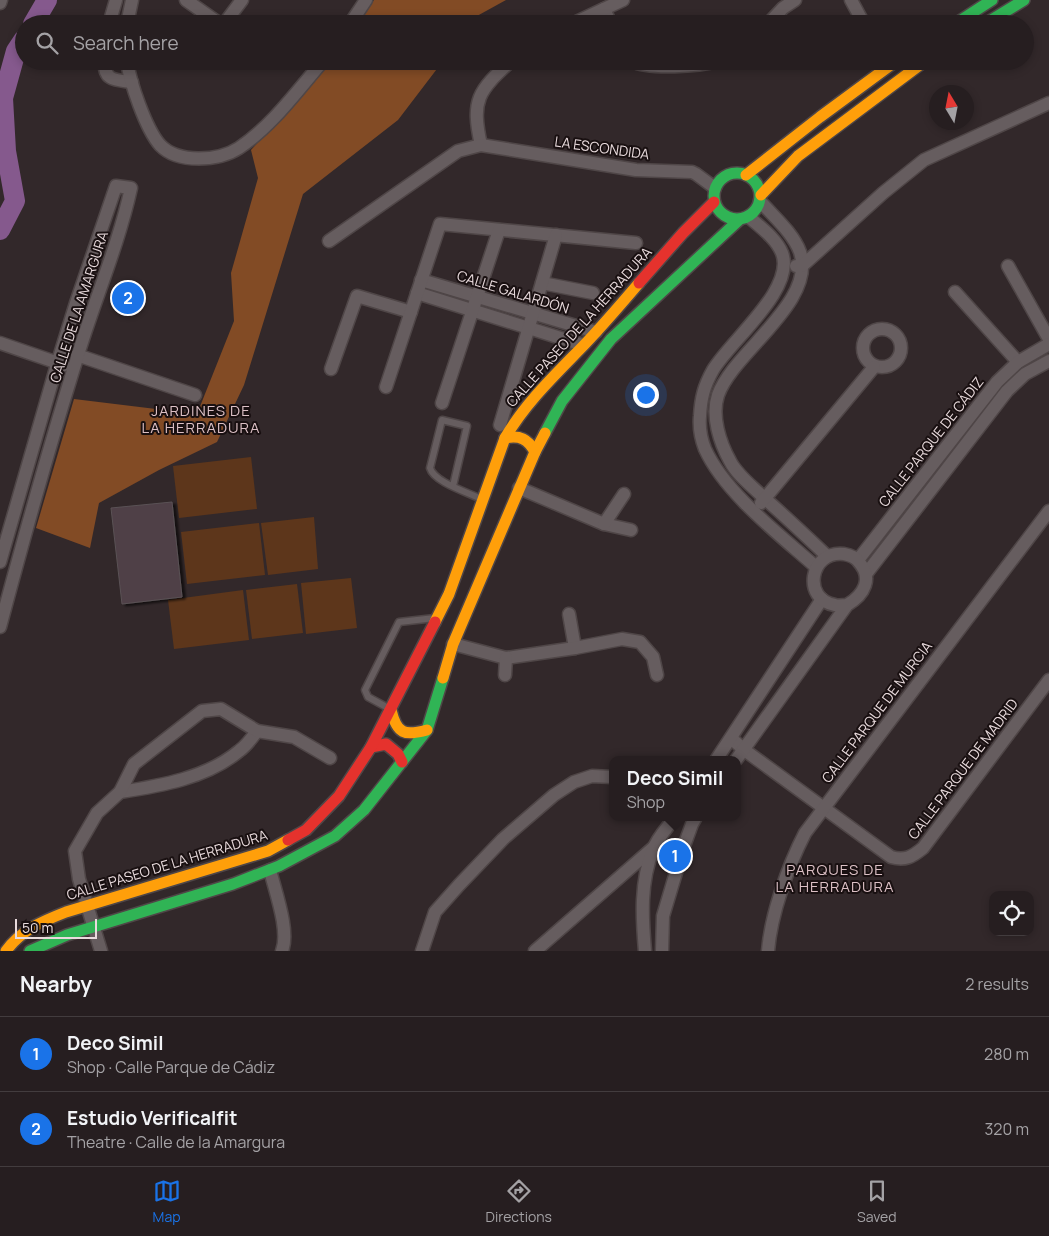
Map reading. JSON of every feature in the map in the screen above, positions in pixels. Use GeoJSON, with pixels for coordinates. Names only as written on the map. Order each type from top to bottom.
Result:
{"type":"FeatureCollection","features":[{"type":"Feature","properties":{"kind":"main road"},"geometry":{"type":"LineString","coordinates":[[964,15],[976,4],[992,0]]}},
{"type":"Feature","properties":{"kind":"main road"},"geometry":{"type":"LineString","coordinates":[[1000,15],[1024,0]]}},
{"type":"Feature","properties":{"kind":"main road"},"geometry":{"type":"LineString","coordinates":[[746,175],[881,70]]}},
{"type":"Feature","properties":{"kind":"main road"},"geometry":{"type":"LineString","coordinates":[[30,951],[67,935],[234,884],[270,870],[335,836],[364,810],[426,730],[453,644],[519,488],[550,422],[574,384],[611,339],[744,218],[798,156],[912,70]]}},
{"type":"Feature","properties":{"kind":"main road"},"geometry":{"type":"LineString","coordinates":[[744,218],[728,218],[719,212],[714,202],[715,188],[720,180],[728,175],[737,173],[746,175],[756,183],[761,198]]}},
{"type":"Feature","properties":{"kind":"main road","name":"CALLE PASEO DE LA HERRADURA"},"geometry":{"type":"LineString","coordinates":[[6,951],[16,940],[37,924],[66,912],[268,851],[306,830],[324,813],[339,796],[371,747],[449,594],[505,438],[514,420],[596,332],[695,220],[714,202]]}},
{"type":"Feature","properties":{"kind":"main road"},"geometry":{"type":"LineString","coordinates":[[525,406],[532,421],[542,424],[550,422]]}},
{"type":"Feature","properties":{"kind":"main road"},"geometry":{"type":"LineString","coordinates":[[505,438],[514,435],[522,436],[528,439],[535,452]]}},
{"type":"Feature","properties":{"kind":"main road"},"geometry":{"type":"LineString","coordinates":[[391,710],[394,724],[397,729],[404,733],[410,734],[426,730]]}},
{"type":"Feature","properties":{"kind":"main road"},"geometry":{"type":"LineString","coordinates":[[371,747],[386,744],[398,754],[402,762]]}},
{"type":"Feature","properties":{"kind":"street"},"geometry":{"type":"LineString","coordinates":[[112,15],[116,0]]}},
{"type":"Feature","properties":{"kind":"street"},"geometry":{"type":"LineString","coordinates":[[129,15],[132,0]]}},
{"type":"Feature","properties":{"kind":"street"},"geometry":{"type":"LineString","coordinates":[[186,0],[208,15]]}},
{"type":"Feature","properties":{"kind":"street"},"geometry":{"type":"LineString","coordinates":[[230,15],[242,0]]}},
{"type":"Feature","properties":{"kind":"street"},"geometry":{"type":"LineString","coordinates":[[356,15],[366,0]]}},
{"type":"Feature","properties":{"kind":"street"},"geometry":{"type":"LineString","coordinates":[[591,15],[623,0]]}},
{"type":"Feature","properties":{"kind":"street"},"geometry":{"type":"LineString","coordinates":[[776,15],[794,0]]}},
{"type":"Feature","properties":{"kind":"street"},"geometry":{"type":"LineString","coordinates":[[851,0],[859,15]]}},
{"type":"Feature","properties":{"kind":"street"},"geometry":{"type":"LineString","coordinates":[[604,9],[607,15]]}},
{"type":"Feature","properties":{"kind":"street"},"geometry":{"type":"LineString","coordinates":[[105,70],[107,76],[115,80],[132,82]]}},
{"type":"Feature","properties":{"kind":"street"},"geometry":{"type":"LineString","coordinates":[[129,70],[152,135],[162,147],[175,154],[194,159],[215,158],[238,149],[265,128],[315,70]]}},
{"type":"Feature","properties":{"kind":"street"},"geometry":{"type":"LineString","coordinates":[[329,241],[458,151],[481,145],[476,124],[476,108],[481,94],[501,70]]}},
{"type":"Feature","properties":{"kind":"street"},"geometry":{"type":"LineString","coordinates":[[784,265],[802,266],[924,160],[1049,103]]}},
{"type":"Feature","properties":{"kind":"street","name":"LA ESCONDIDA"},"geometry":{"type":"LineString","coordinates":[[481,145],[636,170],[692,172],[715,188]]}},
{"type":"Feature","properties":{"kind":"street","name":"CALLE DE LA AMARGURA"},"geometry":{"type":"LineString","coordinates":[[0,562],[58,361],[116,186],[131,188],[113,255],[73,369],[44,464],[0,627]]}},
{"type":"Feature","properties":{"kind":"street"},"geometry":{"type":"LineString","coordinates":[[761,198],[791,236],[800,252],[802,266],[799,284],[789,304],[727,378],[717,396],[716,422],[721,442],[730,463],[827,556]]}},
{"type":"Feature","properties":{"kind":"street"},"geometry":{"type":"LineString","coordinates":[[744,218],[776,243],[783,254],[784,265],[781,280],[773,297],[714,369],[701,397],[699,426],[704,448],[716,469],[754,510],[816,567]]}},
{"type":"Feature","properties":{"kind":"street"},"geometry":{"type":"LineString","coordinates":[[386,387],[440,224],[636,243]]}},
{"type":"Feature","properties":{"kind":"street"},"geometry":{"type":"LineString","coordinates":[[442,403],[499,230]]}},
{"type":"Feature","properties":{"kind":"street"},"geometry":{"type":"LineString","coordinates":[[500,425],[556,235]]}},
{"type":"Feature","properties":{"kind":"street"},"geometry":{"type":"LineString","coordinates":[[1008,266],[1049,339]]}},
{"type":"Feature","properties":{"kind":"street","name":"CALLE GALARDÓN"},"geometry":{"type":"LineString","coordinates":[[421,280],[596,332]]}},
{"type":"Feature","properties":{"kind":"street"},"geometry":{"type":"LineString","coordinates":[[542,283],[593,293]]}},
{"type":"Feature","properties":{"kind":"street"},"geometry":{"type":"LineString","coordinates":[[954,292],[1018,362]]}},
{"type":"Feature","properties":{"kind":"street"},"geometry":{"type":"LineString","coordinates":[[417,293],[583,346]]}},
{"type":"Feature","properties":{"kind":"street"},"geometry":{"type":"LineString","coordinates":[[331,369],[357,296],[410,312]]}},
{"type":"Feature","properties":{"kind":"street","name":"CALLE DE LA AMARGURA"},"geometry":{"type":"LineString","coordinates":[[0,343],[58,361]]}},
{"type":"Feature","properties":{"kind":"street","name":"CALLE PARQUE DE CÁDIZ"},"geometry":{"type":"LineString","coordinates":[[858,560],[997,382],[1018,362],[1049,344]]}},
{"type":"Feature","properties":{"kind":"street"},"geometry":{"type":"LineString","coordinates":[[78,355],[195,395]]}},
{"type":"Feature","properties":{"kind":"street"},"geometry":{"type":"LineString","coordinates":[[58,361],[73,369]]}},
{"type":"Feature","properties":{"kind":"street","name":"CALLE PARQUE DE CÁDIZ"},"geometry":{"type":"LineString","coordinates":[[739,755],[847,605],[858,598],[865,587],[866,574],[1006,391],[1025,374],[1049,362]]}},
{"type":"Feature","properties":{"kind":"street"},"geometry":{"type":"LineString","coordinates":[[754,510],[766,499],[874,367]]}},
{"type":"Feature","properties":{"kind":"street"},"geometry":{"type":"LineString","coordinates":[[519,488],[604,524],[631,530]]}},
{"type":"Feature","properties":{"kind":"street"},"geometry":{"type":"LineString","coordinates":[[604,524],[624,494]]}},
{"type":"Feature","properties":{"kind":"street","name":"CALLE PARQUE DE MURCIA"},"geometry":{"type":"LineString","coordinates":[[768,951],[776,913],[794,854],[805,833],[1049,511]]}},
{"type":"Feature","properties":{"kind":"street"},"geometry":{"type":"LineString","coordinates":[[847,605],[834,605],[822,599],[815,590],[813,578],[816,567],[827,556],[838,553],[849,554],[858,560],[866,574]]}},
{"type":"Feature","properties":{"kind":"street"},"geometry":{"type":"LineString","coordinates":[[719,756],[822,599]]}},
{"type":"Feature","properties":{"kind":"street"},"geometry":{"type":"LineString","coordinates":[[569,614],[575,648]]}},
{"type":"Feature","properties":{"kind":"street"},"geometry":{"type":"LineString","coordinates":[[453,644],[506,658],[622,639],[640,642],[653,657],[657,674]]}},
{"type":"Feature","properties":{"kind":"street"},"geometry":{"type":"LineString","coordinates":[[505,675],[506,658]]}},
{"type":"Feature","properties":{"kind":"street","name":"CALLE PARQUE DE MADRID"},"geometry":{"type":"LineString","coordinates":[[824,809],[891,857],[899,860],[912,858],[923,848],[1049,680]]}},
{"type":"Feature","properties":{"kind":"street"},"geometry":{"type":"LineString","coordinates":[[101,951],[86,906],[79,879],[75,851],[97,812],[120,792],[134,764],[202,711],[222,709],[258,731],[294,736],[330,758]]}},
{"type":"Feature","properties":{"kind":"street"},"geometry":{"type":"LineString","coordinates":[[120,792],[152,787],[207,771],[240,751],[258,731]]}},
{"type":"Feature","properties":{"kind":"street"},"geometry":{"type":"LineString","coordinates":[[731,738],[739,755]]}},
{"type":"Feature","properties":{"kind":"street"},"geometry":{"type":"LineString","coordinates":[[741,756],[824,809]]}},
{"type":"Feature","properties":{"kind":"street"},"geometry":{"type":"LineString","coordinates":[[422,951],[435,912],[504,839],[554,795],[574,782],[592,776],[609,777]]}},
{"type":"Feature","properties":{"kind":"street"},"geometry":{"type":"LineString","coordinates":[[541,948],[653,848],[670,821]]}},
{"type":"Feature","properties":{"kind":"street"},"geometry":{"type":"LineString","coordinates":[[662,951],[664,916],[684,846],[694,821]]}},
{"type":"Feature","properties":{"kind":"street"},"geometry":{"type":"LineString","coordinates":[[645,951],[642,913],[645,881],[653,848]]}},
{"type":"Feature","properties":{"kind":"street"},"geometry":{"type":"LineString","coordinates":[[270,870],[282,917],[286,942],[282,951]]}},
{"type":"Feature","properties":{"kind":"street"},"geometry":{"type":"LineString","coordinates":[[642,913],[664,916]]}},
{"type":"Feature","properties":{"kind":"lane"},"geometry":{"type":"LineString","coordinates":[[453,486],[467,426],[442,420],[430,468],[432,474],[435,478],[482,500]]}},
{"type":"Feature","properties":{"kind":"lane"},"geometry":{"type":"LineString","coordinates":[[391,710],[368,697],[365,690],[400,622],[437,618]]}},
{"type":"Feature","properties":{"kind":"shaded area"},"geometry":{"type":"Polygon","coordinates":[[[374,0],[506,0],[479,15],[364,15],[374,0]]]}},
{"type":"Feature","properties":{"kind":"shaded area"},"geometry":{"type":"Polygon","coordinates":[[[324,70],[436,70],[398,120],[303,194],[244,385],[217,442],[159,470],[99,503],[90,548],[36,528],[74,399],[197,414],[234,321],[231,273],[258,178],[251,150],[324,70]]]}},
{"type":"Feature","properties":{"kind":"shaded area"},"geometry":{"type":"Polygon","coordinates":[[[251,457],[257,509],[179,518],[173,466],[251,457]]]}},
{"type":"Feature","properties":{"kind":"shaded area"},"geometry":{"type":"Polygon","coordinates":[[[314,517],[318,569],[268,575],[261,523],[314,517]]]}},
{"type":"Feature","properties":{"kind":"shaded area"},"geometry":{"type":"Polygon","coordinates":[[[259,523],[265,575],[187,584],[181,532],[259,523]]]}},
{"type":"Feature","properties":{"kind":"shaded area"},"geometry":{"type":"Polygon","coordinates":[[[351,578],[357,628],[306,634],[301,583],[351,578]]]}},
{"type":"Feature","properties":{"kind":"shaded area"},"geometry":{"type":"Polygon","coordinates":[[[297,584],[303,633],[252,639],[246,590],[297,584]]]}},
{"type":"Feature","properties":{"kind":"shaded area"},"geometry":{"type":"Polygon","coordinates":[[[243,590],[249,640],[174,649],[168,600],[243,590]]]}},
{"type":"Feature","properties":{"kind":"building"},"geometry":{"type":"Polygon","coordinates":[[[172,502],[182,597],[122,604],[111,508],[172,502]]]}},
{"type":"Feature","properties":{"kind":"waterway"},"geometry":{"type":"LineString","coordinates":[[38,15],[47,0]]}},
{"type":"Feature","properties":{"kind":"waterway"},"geometry":{"type":"LineString","coordinates":[[0,230],[15,201],[6,151],[3,98],[15,55]]}},
{"type":"Feature","properties":{"kind":"traffic: fast"},"geometry":{"type":"LineString","coordinates":[[969,15],[992,0]]}},
{"type":"Feature","properties":{"kind":"traffic: fast"},"geometry":{"type":"LineString","coordinates":[[1000,15],[1024,0]]}},
{"type":"Feature","properties":{"kind":"traffic: fast"},"geometry":{"type":"LineString","coordinates":[[733,173],[741,173],[750,177],[756,183],[760,196],[756,209],[750,215],[741,219],[733,219],[724,215],[718,209],[714,200],[714,192],[718,183],[724,177],[733,173]]}},
{"type":"Feature","properties":{"kind":"traffic: fast"},"geometry":{"type":"LineString","coordinates":[[545,433],[562,401],[611,339],[739,220]]}},
{"type":"Feature","properties":{"kind":"traffic: fast"},"geometry":{"type":"LineString","coordinates":[[30,951],[67,935],[233,884],[279,866],[335,836],[364,810],[427,730],[443,678]]}},
{"type":"Feature","properties":{"kind":"traffic: slow"},"geometry":{"type":"LineString","coordinates":[[746,175],[884,70]]}},
{"type":"Feature","properties":{"kind":"traffic: slow"},"geometry":{"type":"LineString","coordinates":[[761,195],[798,156],[913,70]]}},
{"type":"Feature","properties":{"kind":"traffic: slow"},"geometry":{"type":"LineString","coordinates":[[435,622],[449,594],[505,438],[532,400],[599,329],[639,283]]}},
{"type":"Feature","properties":{"kind":"traffic: slow"},"geometry":{"type":"LineString","coordinates":[[443,678],[453,644],[535,452],[545,433]]}},
{"type":"Feature","properties":{"kind":"traffic: slow"},"geometry":{"type":"LineString","coordinates":[[505,438],[515,437],[523,439],[535,452]]}},
{"type":"Feature","properties":{"kind":"traffic: slow"},"geometry":{"type":"LineString","coordinates":[[391,710],[396,724],[403,731],[413,733],[427,730]]}},
{"type":"Feature","properties":{"kind":"traffic: slow"},"geometry":{"type":"LineString","coordinates":[[6,951],[18,937],[41,923],[66,912],[268,851],[288,840]]}},
{"type":"Feature","properties":{"kind":"traffic: jam"},"geometry":{"type":"LineString","coordinates":[[639,283],[683,233],[714,202]]}},
{"type":"Feature","properties":{"kind":"traffic: jam"},"geometry":{"type":"LineString","coordinates":[[288,840],[306,830],[339,796],[371,747],[435,622]]}},
{"type":"Feature","properties":{"kind":"traffic: jam"},"geometry":{"type":"LineString","coordinates":[[371,747],[386,744],[398,754],[402,762]]}},
{"type":"Feature","properties":{"kind":"place","name":"Estudio Verificalfit"},"geometry":{"type":"Point","coordinates":[128,298]}},
{"type":"Feature","properties":{"kind":"place","name":"Deco Simil"},"geometry":{"type":"Point","coordinates":[675,856]}},
{"type":"Feature","properties":{"kind":"district","name":"JARDINES DE LA HERRADURA"},"geometry":{"type":"Point","coordinates":[201,420]}},
{"type":"Feature","properties":{"kind":"district","name":"PARQUES DE LA HERRADURA"},"geometry":{"type":"Point","coordinates":[835,878]}}]}
